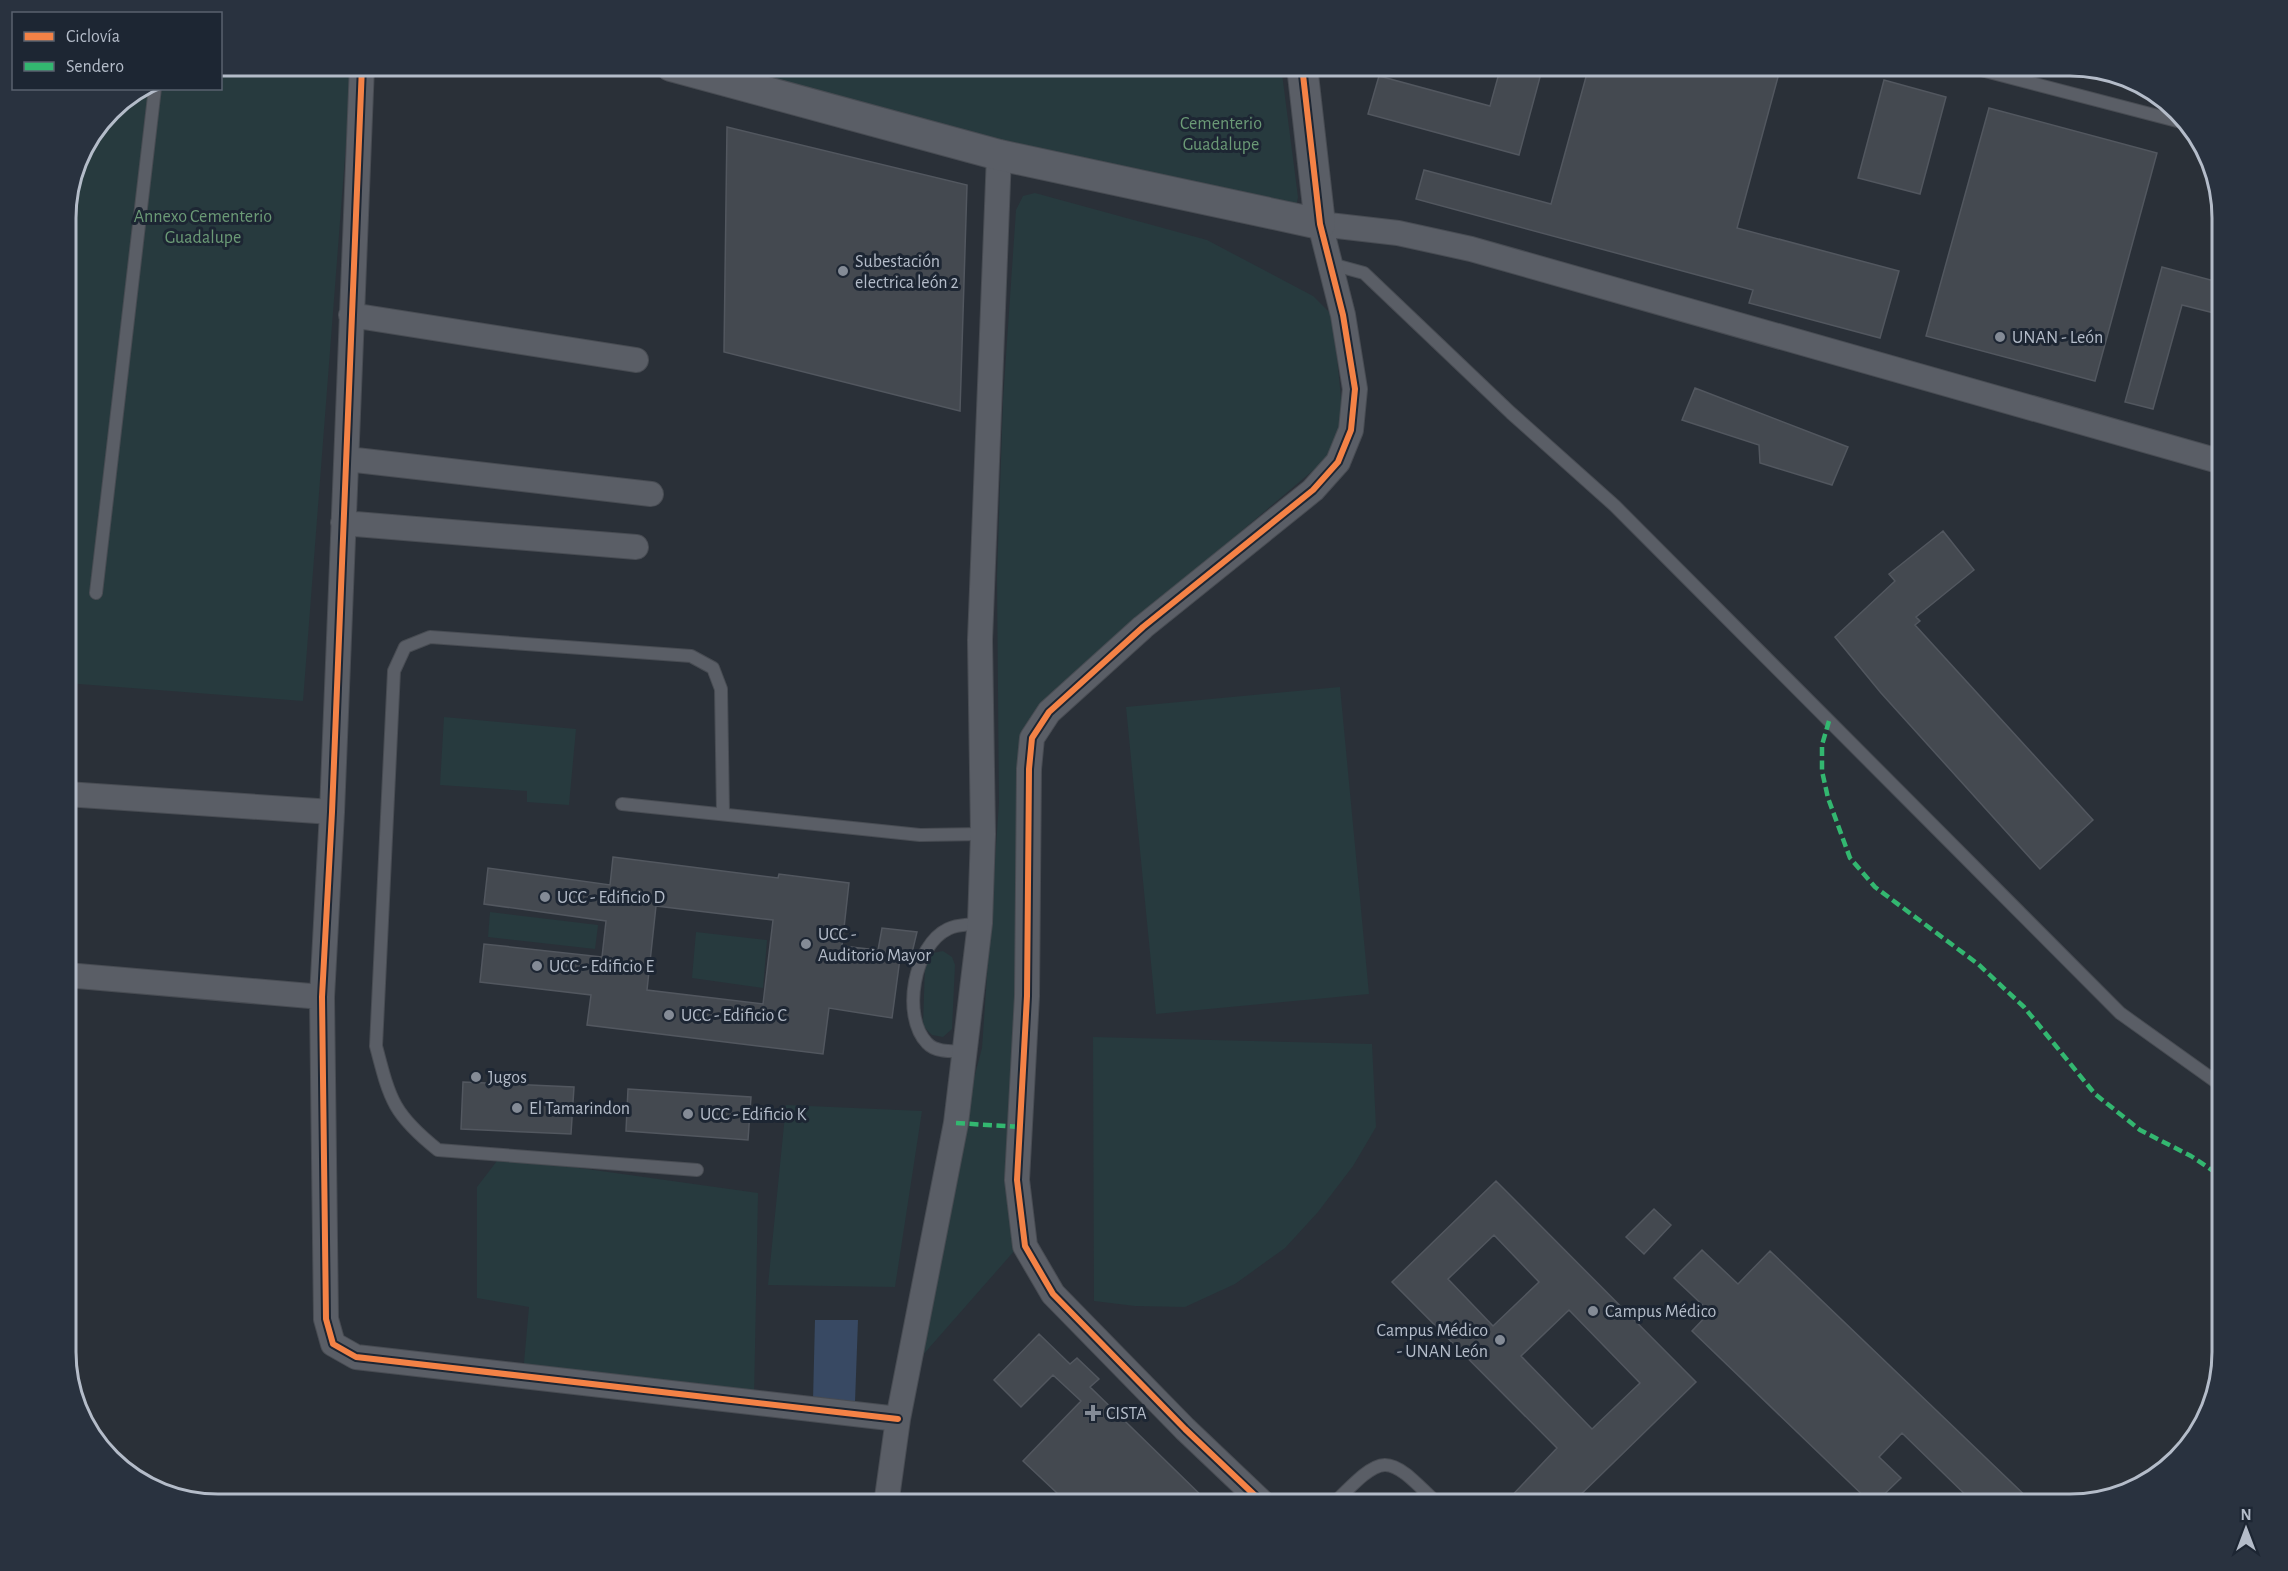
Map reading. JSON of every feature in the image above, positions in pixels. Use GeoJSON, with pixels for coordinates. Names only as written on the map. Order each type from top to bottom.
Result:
{"type":"FeatureCollection","features":[{"type":"Feature","properties":{"kind":"street"},"geometry":{"type":"LineString","coordinates":[[362,76],[332,812],[322,997],[326,1319],[333,1344],[356,1357],[898,1419]]}},
{"type":"Feature","properties":{"kind":"street"},"geometry":{"type":"LineString","coordinates":[[708,76],[999,155],[1320,224],[1398,233],[1471,249],[2212,459]]}},
{"type":"Feature","properties":{"kind":"street"},"geometry":{"type":"LineString","coordinates":[[1253,1494],[1185,1429],[1053,1294],[1025,1246],[1017,1180],[1027,996],[1029,769],[1032,738],[1049,712],[1143,627],[1313,490],[1338,462],[1351,430],[1355,389],[1343,315],[1320,224],[1303,76]]}},
{"type":"Feature","properties":{"kind":"street"},"geometry":{"type":"LineString","coordinates":[[888,1494],[898,1419],[956,1123],[980,923],[982,834],[980,640],[999,155]]}},
{"type":"Feature","properties":{"kind":"street"},"geometry":{"type":"LineString","coordinates":[[351,315],[636,360]]}},
{"type":"Feature","properties":{"kind":"street"},"geometry":{"type":"LineString","coordinates":[[346,459],[651,494]]}},
{"type":"Feature","properties":{"kind":"street"},"geometry":{"type":"LineString","coordinates":[[343,523],[636,547]]}},
{"type":"Feature","properties":{"kind":"street"},"geometry":{"type":"LineString","coordinates":[[77,795],[332,812]]}},
{"type":"Feature","properties":{"kind":"street"},"geometry":{"type":"LineString","coordinates":[[77,976],[322,997]]}},
{"type":"Feature","properties":{"kind":"lane"},"geometry":{"type":"LineString","coordinates":[[2004,76],[2170,119]]}},
{"type":"Feature","properties":{"kind":"lane"},"geometry":{"type":"LineString","coordinates":[[96,593],[155,91]]}},
{"type":"Feature","properties":{"kind":"lane"},"geometry":{"type":"LineString","coordinates":[[1331,264],[1364,273],[1511,413],[1615,506],[2120,1012],[2212,1079]]}},
{"type":"Feature","properties":{"kind":"lane"},"geometry":{"type":"LineString","coordinates":[[697,1170],[438,1150],[410,1128],[389,1096],[376,1046],[394,670],[405,647],[430,637],[691,656],[713,668],[721,689],[723,813]]}},
{"type":"Feature","properties":{"kind":"lane"},"geometry":{"type":"LineString","coordinates":[[622,804],[920,835],[982,834]]}},
{"type":"Feature","properties":{"kind":"lane"},"geometry":{"type":"LineString","coordinates":[[966,1051],[940,1050],[927,1043],[913,1021],[917,972],[928,944],[948,928],[980,923]]}},
{"type":"Feature","properties":{"kind":"lane"},"geometry":{"type":"LineString","coordinates":[[1343,1494],[1368,1469],[1386,1464],[1403,1469],[1428,1494]]}},
{"type":"Feature","properties":{"kind":"green space","name":"Annexo Cementerio Guadalupe"},"geometry":{"type":"Polygon","coordinates":[[[222,76],[351,76],[303,701],[77,684],[77,209],[81,182],[87,164],[100,140],[125,112],[140,100],[158,90],[222,90],[222,76]]]}},
{"type":"Feature","properties":{"kind":"green space","name":"Cementerio Guadalupe"},"geometry":{"type":"Polygon","coordinates":[[[751,76],[1282,76],[1298,197],[1293,221],[751,76]]]}},
{"type":"Feature","properties":{"kind":"green space"},"geometry":{"type":"Polygon","coordinates":[[[1035,193],[1207,240],[1313,296],[1333,316],[1344,429],[1323,462],[1097,653],[1037,708],[1017,762],[1020,941],[1016,1249],[922,1356],[955,1150],[982,1048],[999,803],[997,577],[1003,400],[1016,210],[1023,196],[1035,193]]]}},
{"type":"Feature","properties":{"kind":"green space"},"geometry":{"type":"Polygon","coordinates":[[[1340,687],[1369,994],[1156,1014],[1126,707],[1340,687]]]}},
{"type":"Feature","properties":{"kind":"green space"},"geometry":{"type":"Polygon","coordinates":[[[444,717],[576,729],[569,805],[527,802],[527,791],[440,785],[444,717]]]}},
{"type":"Feature","properties":{"kind":"green space"},"geometry":{"type":"Polygon","coordinates":[[[490,912],[598,925],[595,949],[488,937],[490,912]]]}},
{"type":"Feature","properties":{"kind":"green space"},"geometry":{"type":"Polygon","coordinates":[[[696,932],[767,940],[763,988],[692,978],[696,932]]]}},
{"type":"Feature","properties":{"kind":"green space"},"geometry":{"type":"Polygon","coordinates":[[[943,951],[952,957],[955,965],[952,1029],[943,1037],[932,1035],[923,1026],[925,964],[933,953],[943,951]]]}},
{"type":"Feature","properties":{"kind":"green space"},"geometry":{"type":"Polygon","coordinates":[[[1093,1037],[1372,1044],[1376,1127],[1353,1166],[1318,1212],[1285,1248],[1235,1284],[1185,1307],[1135,1306],[1094,1301],[1093,1037]]]}},
{"type":"Feature","properties":{"kind":"green space"},"geometry":{"type":"Polygon","coordinates":[[[786,1105],[922,1111],[895,1287],[768,1285],[786,1105]]]}},
{"type":"Feature","properties":{"kind":"green space"},"geometry":{"type":"Polygon","coordinates":[[[500,1157],[758,1193],[754,1399],[522,1385],[529,1307],[477,1298],[477,1187],[500,1157]]]}},
{"type":"Feature","properties":{"kind":"water"},"geometry":{"type":"Polygon","coordinates":[[[815,1320],[858,1320],[855,1402],[813,1401],[815,1320]]]}},
{"type":"Feature","properties":{"kind":"building"},"geometry":{"type":"Polygon","coordinates":[[[1379,76],[1490,106],[1498,76],[1540,76],[1519,155],[1368,114],[1379,76]]]}},
{"type":"Feature","properties":{"kind":"building"},"geometry":{"type":"Polygon","coordinates":[[[1586,76],[1778,76],[1737,228],[1899,271],[1880,338],[1749,303],[1753,290],[1416,199],[1424,170],[1551,204],[1586,76]]]}},
{"type":"Feature","properties":{"kind":"building"},"geometry":{"type":"Polygon","coordinates":[[[1884,80],[1946,97],[1920,194],[1858,178],[1884,80]]]}},
{"type":"Feature","properties":{"kind":"building"},"geometry":{"type":"Polygon","coordinates":[[[1989,108],[2157,153],[2095,381],[1926,336],[1989,108]]]}},
{"type":"Feature","properties":{"kind":"building"},"geometry":{"type":"Polygon","coordinates":[[[727,127],[967,185],[960,411],[724,352],[727,127]]]}},
{"type":"Feature","properties":{"kind":"building"},"geometry":{"type":"Polygon","coordinates":[[[2162,267],[2212,280],[2212,312],[2182,305],[2153,409],[2125,402],[2162,267]]]}},
{"type":"Feature","properties":{"kind":"building"},"geometry":{"type":"Polygon","coordinates":[[[1695,388],[1848,447],[1832,485],[1760,463],[1759,445],[1682,420],[1695,388]]]}},
{"type":"Feature","properties":{"kind":"building"},"geometry":{"type":"Polygon","coordinates":[[[1943,531],[1974,570],[1916,617],[1920,621],[1915,625],[2093,820],[2040,869],[1881,693],[1835,637],[1895,581],[1889,574],[1943,531]]]}},
{"type":"Feature","properties":{"kind":"building"},"geometry":{"type":"Polygon","coordinates":[[[613,857],[778,878],[779,874],[849,883],[842,946],[878,950],[882,928],[917,932],[912,953],[901,951],[892,1018],[829,1008],[823,1054],[587,1025],[591,995],[480,982],[484,944],[602,957],[606,921],[484,904],[488,868],[610,885],[613,857]],[[656,906],[647,990],[763,1004],[773,920],[656,906]]]}},
{"type":"Feature","properties":{"kind":"building","name":"El Tamarindon"},"geometry":{"type":"Polygon","coordinates":[[[463,1082],[574,1087],[571,1134],[461,1129],[463,1082]]]}},
{"type":"Feature","properties":{"kind":"building","name":"UCC - Edificio K"},"geometry":{"type":"Polygon","coordinates":[[[628,1089],[751,1097],[748,1140],[626,1131],[628,1089]]]}},
{"type":"Feature","properties":{"kind":"building"},"geometry":{"type":"Polygon","coordinates":[[[1496,1181],[1696,1382],[1581,1494],[1513,1494],[1557,1448],[1392,1282],[1496,1181]],[[1494,1235],[1448,1279],[1493,1326],[1539,1282],[1494,1235]],[[1569,1310],[1521,1356],[1592,1429],[1640,1383],[1569,1310]]]}},
{"type":"Feature","properties":{"kind":"building"},"geometry":{"type":"Polygon","coordinates":[[[1654,1209],[1671,1225],[1644,1254],[1626,1237],[1654,1209]]]}},
{"type":"Feature","properties":{"kind":"building"},"geometry":{"type":"Polygon","coordinates":[[[1702,1250],[1738,1284],[1770,1251],[2024,1494],[1965,1494],[1902,1433],[1879,1457],[1901,1478],[1884,1494],[1862,1494],[1692,1331],[1710,1312],[1674,1278],[1702,1250]]]}},
{"type":"Feature","properties":{"kind":"building"},"geometry":{"type":"Polygon","coordinates":[[[1039,1334],[1070,1364],[1077,1358],[1099,1379],[1090,1387],[1200,1494],[1056,1494],[1023,1461],[1081,1401],[1053,1375],[1021,1407],[994,1380],[1039,1334]]]}},
{"type":"Feature","properties":{"kind":"marked path"},"geometry":{"type":"LineString","coordinates":[[1829,721],[1822,745],[1822,771],[1828,798],[1850,858],[1875,887],[1978,964],[2024,1007],[2095,1094],[2140,1130],[2191,1156],[2212,1170]]}},
{"type":"Feature","properties":{"kind":"marked path"},"geometry":{"type":"LineString","coordinates":[[956,1123],[1020,1127]]}},
{"type":"Feature","properties":{"kind":"cycle path"},"geometry":{"type":"LineString","coordinates":[[362,76],[332,812],[322,997],[326,1319],[333,1344],[356,1357],[898,1419]]}},
{"type":"Feature","properties":{"kind":"cycle path"},"geometry":{"type":"LineString","coordinates":[[1253,1494],[1185,1429],[1053,1294],[1025,1246],[1017,1180],[1027,996],[1029,769],[1032,738],[1049,712],[1143,627],[1313,490],[1338,462],[1351,430],[1355,389],[1343,315],[1320,224],[1303,76]]}},
{"type":"Feature","properties":{"kind":"place","name":"Subestación electrica león 2"},"geometry":{"type":"Point","coordinates":[843,271]}},
{"type":"Feature","properties":{"kind":"place","name":"UNAN - León"},"geometry":{"type":"Point","coordinates":[2000,337]}},
{"type":"Feature","properties":{"kind":"place","name":"UCC - Edificio D"},"geometry":{"type":"Point","coordinates":[545,897]}},
{"type":"Feature","properties":{"kind":"place","name":"UCC - Auditorio Mayor"},"geometry":{"type":"Point","coordinates":[806,944]}},
{"type":"Feature","properties":{"kind":"place","name":"UCC - Edificio E"},"geometry":{"type":"Point","coordinates":[537,966]}},
{"type":"Feature","properties":{"kind":"place","name":"UCC - Edificio C"},"geometry":{"type":"Point","coordinates":[669,1015]}},
{"type":"Feature","properties":{"kind":"place","name":"Jugos"},"geometry":{"type":"Point","coordinates":[476,1077]}},
{"type":"Feature","properties":{"kind":"place","name":"El Tamarindon"},"geometry":{"type":"Point","coordinates":[517,1108]}},
{"type":"Feature","properties":{"kind":"place","name":"UCC - Edificio K"},"geometry":{"type":"Point","coordinates":[688,1114]}},
{"type":"Feature","properties":{"kind":"place","name":"Campus Médico"},"geometry":{"type":"Point","coordinates":[1593,1311]}},
{"type":"Feature","properties":{"kind":"place","name":"Campus Médico - UNAN León"},"geometry":{"type":"Point","coordinates":[1500,1340]}},
{"type":"Feature","properties":{"kind":"place","name":"CISTA"},"geometry":{"type":"Point","coordinates":[1093,1413]}}]}
